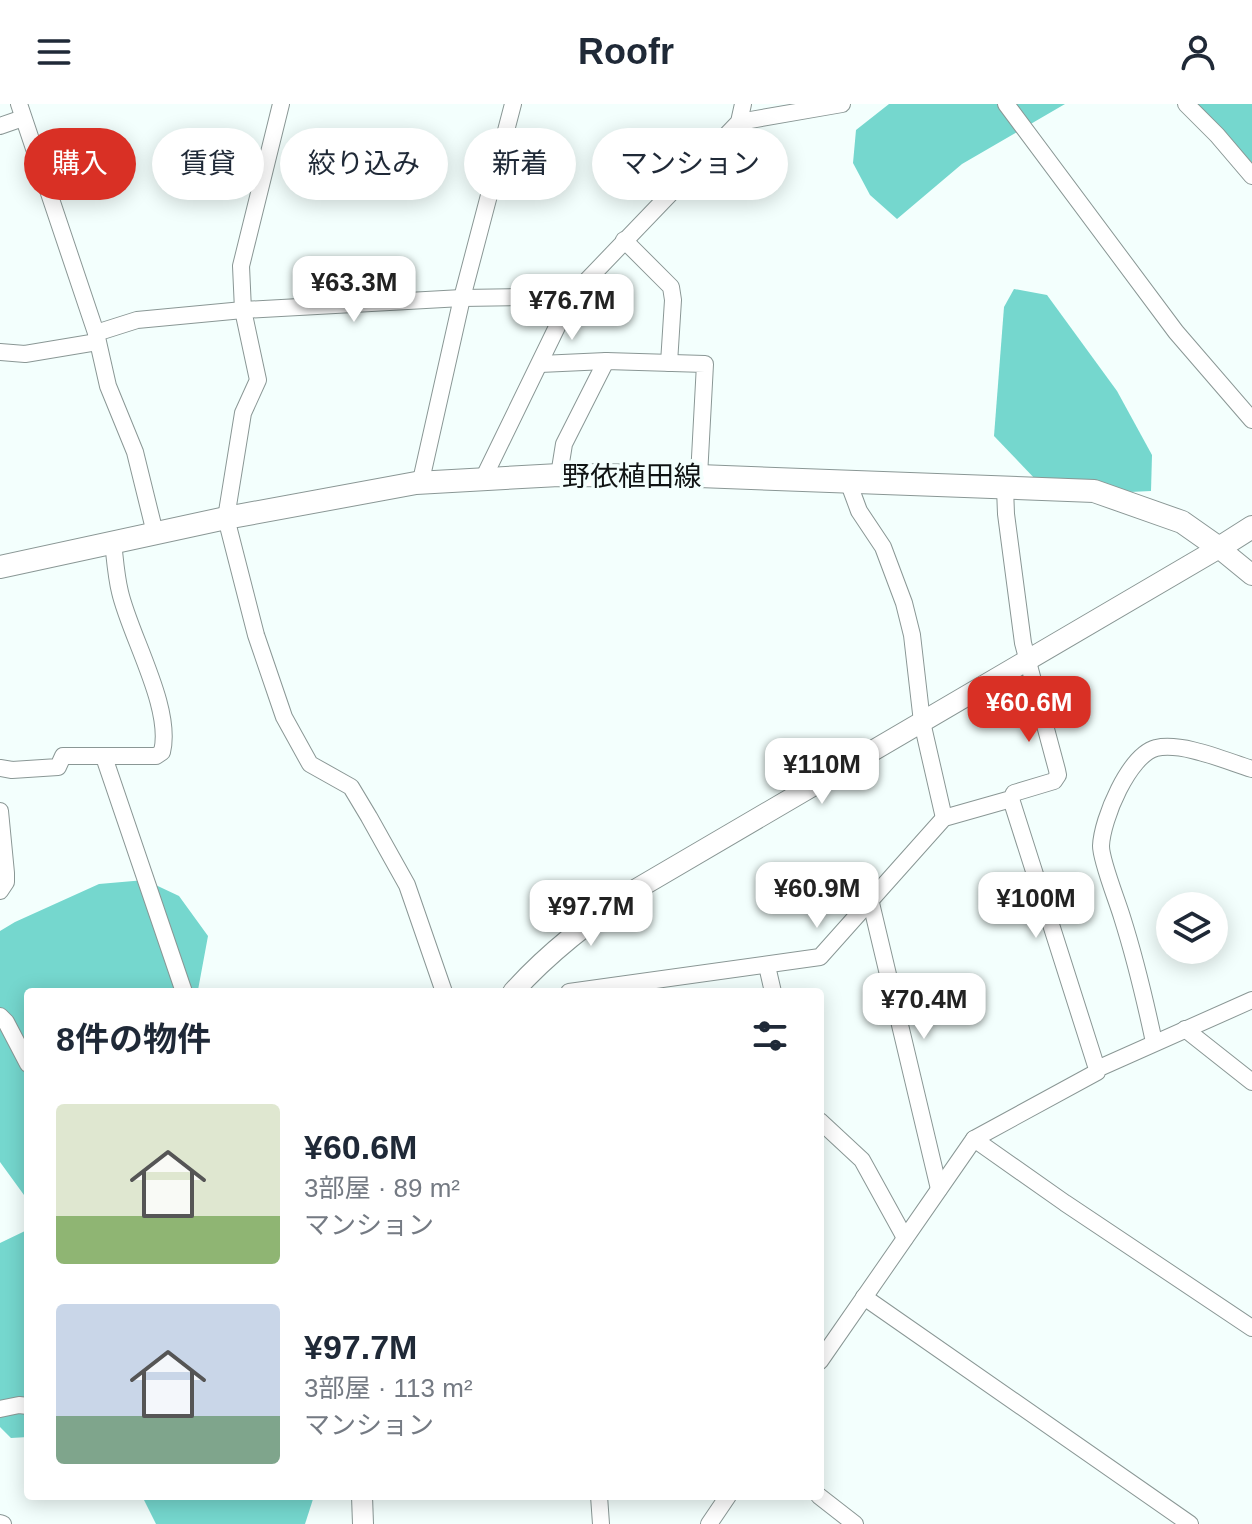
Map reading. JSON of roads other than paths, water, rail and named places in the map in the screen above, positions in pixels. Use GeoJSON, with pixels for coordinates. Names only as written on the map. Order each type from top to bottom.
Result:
{"type":"FeatureCollection","features":[{"type":"Feature","properties":{"kind":"main road","name":"野依植田線"},"geometry":{"type":"LineString","coordinates":[[0,567],[226,518],[416,483],[559,475],[699,476],[1094,491],[1182,522],[1219,548]]}},
{"type":"Feature","properties":{"kind":"main road"},"geometry":{"type":"LineString","coordinates":[[1219,548],[1252,527]]}},
{"type":"Feature","properties":{"kind":"street"},"geometry":{"type":"LineString","coordinates":[[281,104],[241,266],[243,310],[258,380],[243,413],[226,518],[256,635],[284,717],[310,764],[351,787],[369,817],[407,885],[443,988]]}},
{"type":"Feature","properties":{"kind":"street"},"geometry":{"type":"LineString","coordinates":[[416,483],[422,476],[462,298],[513,104]]}},
{"type":"Feature","properties":{"kind":"street"},"geometry":{"type":"LineString","coordinates":[[483,479],[572,296],[739,122],[743,104]]}},
{"type":"Feature","properties":{"kind":"street"},"geometry":{"type":"LineString","coordinates":[[739,122],[842,104]]}},
{"type":"Feature","properties":{"kind":"street"},"geometry":{"type":"LineString","coordinates":[[1006,104],[1176,332],[1252,420]]}},
{"type":"Feature","properties":{"kind":"street"},"geometry":{"type":"LineString","coordinates":[[1186,104],[1252,176]]}},
{"type":"Feature","properties":{"kind":"street"},"geometry":{"type":"LineString","coordinates":[[0,126],[21,111],[96,338],[108,386],[142,474],[155,533]]}},
{"type":"Feature","properties":{"kind":"street"},"geometry":{"type":"LineString","coordinates":[[624,240],[671,287],[669,363]]}},
{"type":"Feature","properties":{"kind":"street"},"geometry":{"type":"LineString","coordinates":[[0,352],[25,354],[96,338],[137,320],[243,310],[462,298],[572,296]]}},
{"type":"Feature","properties":{"kind":"street"},"geometry":{"type":"LineString","coordinates":[[540,364],[606,361],[705,364],[699,476]]}},
{"type":"Feature","properties":{"kind":"street"},"geometry":{"type":"LineString","coordinates":[[559,475],[564,444],[606,361]]}},
{"type":"Feature","properties":{"kind":"street"},"geometry":{"type":"LineString","coordinates":[[849,484],[859,511],[883,547],[904,603],[912,635],[922,722],[944,818]]}},
{"type":"Feature","properties":{"kind":"street"},"geometry":{"type":"LineString","coordinates":[[1005,488],[1026,660],[1058,775],[1049,783],[1014,793],[1011,799],[1097,1069]]}},
{"type":"Feature","properties":{"kind":"street"},"geometry":{"type":"LineString","coordinates":[[0,768],[58,767],[63,756],[156,756],[162,752],[165,740],[161,710],[120,593],[113,542]]}},
{"type":"Feature","properties":{"kind":"street"},"geometry":{"type":"LineString","coordinates":[[525,987],[585,924],[635,890],[1219,548],[1252,575]]}},
{"type":"Feature","properties":{"kind":"street"},"geometry":{"type":"LineString","coordinates":[[1154,1042],[1139,970],[1101,848],[1107,821],[1125,776],[1145,752],[1159,747],[1191,751],[1252,769]]}},
{"type":"Feature","properties":{"kind":"street"},"geometry":{"type":"LineString","coordinates":[[104,757],[183,988]]}},
{"type":"Feature","properties":{"kind":"street"},"geometry":{"type":"LineString","coordinates":[[599,988],[820,957],[944,818],[1011,799]]}},
{"type":"Feature","properties":{"kind":"street"},"geometry":{"type":"LineString","coordinates":[[0,811],[6,882],[0,891]]}},
{"type":"Feature","properties":{"kind":"street"},"geometry":{"type":"LineString","coordinates":[[871,903],[939,1189]]}},
{"type":"Feature","properties":{"kind":"street"},"geometry":{"type":"LineString","coordinates":[[767,966],[772,988]]}},
{"type":"Feature","properties":{"kind":"street"},"geometry":{"type":"LineString","coordinates":[[824,1355],[974,1139],[1097,1072],[1097,1069],[1252,1000]]}},
{"type":"Feature","properties":{"kind":"street"},"geometry":{"type":"LineString","coordinates":[[0,1016],[24,1056]]}},
{"type":"Feature","properties":{"kind":"street"},"geometry":{"type":"LineString","coordinates":[[1185,1029],[1252,1082]]}},
{"type":"Feature","properties":{"kind":"street"},"geometry":{"type":"LineString","coordinates":[[824,1125],[862,1160],[905,1238]]}},
{"type":"Feature","properties":{"kind":"street"},"geometry":{"type":"LineString","coordinates":[[974,1139],[1252,1328]]}},
{"type":"Feature","properties":{"kind":"street"},"geometry":{"type":"LineString","coordinates":[[864,1297],[1190,1524]]}},
{"type":"Feature","properties":{"kind":"street"},"geometry":{"type":"LineString","coordinates":[[0,1409],[24,1406]]}},
{"type":"Feature","properties":{"kind":"street"},"geometry":{"type":"LineString","coordinates":[[362,1500],[363,1524]]}},
{"type":"Feature","properties":{"kind":"street"},"geometry":{"type":"LineString","coordinates":[[599,1500],[601,1524]]}},
{"type":"Feature","properties":{"kind":"street"},"geometry":{"type":"LineString","coordinates":[[709,1524],[725,1500]]}},
{"type":"Feature","properties":{"kind":"street"},"geometry":{"type":"LineString","coordinates":[[824,1500],[855,1524]]}}]}
